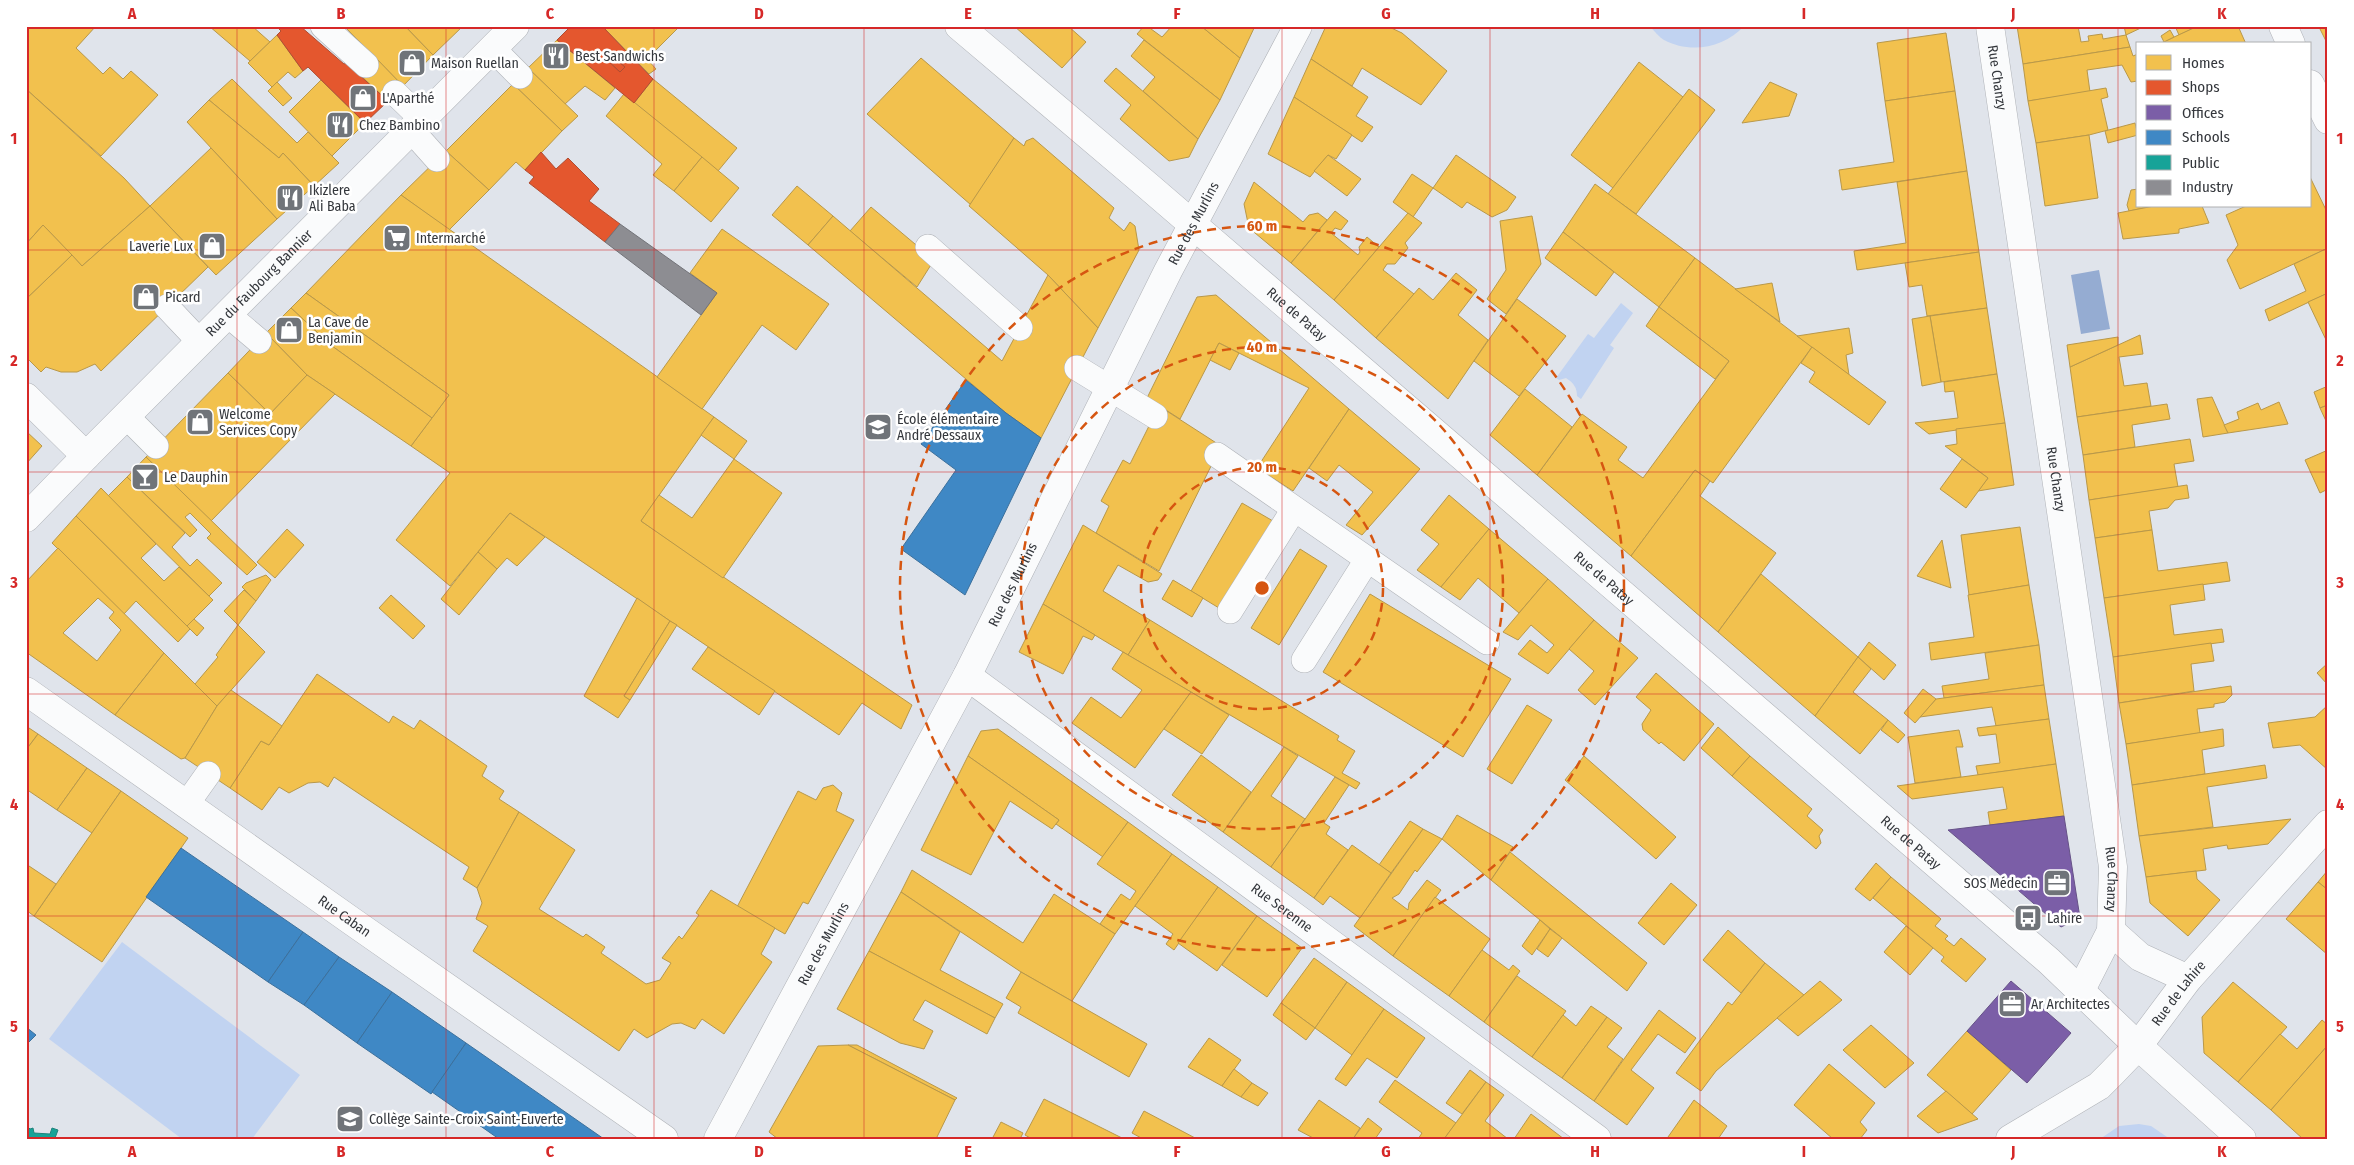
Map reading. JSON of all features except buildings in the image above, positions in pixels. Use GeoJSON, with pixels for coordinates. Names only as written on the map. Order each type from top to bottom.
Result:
{"type":"FeatureCollection","features":[{"type":"Feature","properties":{"kind":"street","name":"Rue du Faubourg Bannier"},"geometry":{"type":"LineString","coordinates":[[26,518],[515,26]]}},
{"type":"Feature","properties":{"kind":"street","name":"Rue de Patay"},"geometry":{"type":"LineString","coordinates":[[959,26],[2082,990],[2138,1046],[2242,1139]]}},
{"type":"Feature","properties":{"kind":"street","name":"Rue des Murlins"},"geometry":{"type":"LineString","coordinates":[[718,1139],[967,676],[1168,272],[1298,26]]}},
{"type":"Feature","properties":{"kind":"street","name":"Rue Chanzy"},"geometry":{"type":"LineString","coordinates":[[1990,26],[2113,867],[2111,931],[2082,990]]}},
{"type":"Feature","properties":{"kind":"street"},"geometry":{"type":"LineString","coordinates":[[2283,26],[2290,42]]}},
{"type":"Feature","properties":{"kind":"street"},"geometry":{"type":"LineString","coordinates":[[2312,88],[2328,120]]}},
{"type":"Feature","properties":{"kind":"street"},"geometry":{"type":"LineString","coordinates":[[26,397],[86,456]]}},
{"type":"Feature","properties":{"kind":"street","name":"Rue Serenne"},"geometry":{"type":"LineString","coordinates":[[967,676],[1597,1139]]}},
{"type":"Feature","properties":{"kind":"street","name":"Rue Caban"},"geometry":{"type":"LineString","coordinates":[[26,691],[664,1139]]}},
{"type":"Feature","properties":{"kind":"street","name":"Rue de Lahire"},"geometry":{"type":"LineString","coordinates":[[2010,1139],[2100,1086],[2138,1046],[2188,979],[2328,824]]}},
{"type":"Feature","properties":{"kind":"street","name":"Rue Chanzy"},"geometry":{"type":"LineString","coordinates":[[2111,931],[2140,957],[2188,979]]}},
{"type":"Feature","properties":{"kind":"lane"},"geometry":{"type":"LineString","coordinates":[[324,26],[366,65]]}},
{"type":"Feature","properties":{"kind":"lane"},"geometry":{"type":"LineString","coordinates":[[493,49],[520,76]]}},
{"type":"Feature","properties":{"kind":"lane"},"geometry":{"type":"LineString","coordinates":[[395,94],[438,159]]}},
{"type":"Feature","properties":{"kind":"lane"},"geometry":{"type":"LineString","coordinates":[[928,246],[1020,328]]}},
{"type":"Feature","properties":{"kind":"lane"},"geometry":{"type":"LineString","coordinates":[[167,307],[200,342]]}},
{"type":"Feature","properties":{"kind":"lane"},"geometry":{"type":"LineString","coordinates":[[227,314],[258,341]]}},
{"type":"Feature","properties":{"kind":"lane"},"geometry":{"type":"LineString","coordinates":[[1077,368],[1155,416]]}},
{"type":"Feature","properties":{"kind":"lane"},"geometry":{"type":"LineString","coordinates":[[126,416],[156,446]]}},
{"type":"Feature","properties":{"kind":"lane"},"geometry":{"type":"LineString","coordinates":[[1217,455],[1487,642]]}},
{"type":"Feature","properties":{"kind":"lane"},"geometry":{"type":"LineString","coordinates":[[1230,612],[1294,508]]}},
{"type":"Feature","properties":{"kind":"lane"},"geometry":{"type":"LineString","coordinates":[[1304,660],[1367,560]]}},
{"type":"Feature","properties":{"kind":"lane"},"geometry":{"type":"LineString","coordinates":[[186,805],[208,774]]}},
{"type":"Feature","properties":{"kind":"shaded area"},"geometry":{"type":"Polygon","coordinates":[[[1650,26],[1744,26],[1717,44],[1695,48],[1685,47],[1664,40],[1650,26]]]}},
{"type":"Feature","properties":{"kind":"shaded area"},"geometry":{"type":"Polygon","coordinates":[[[2099,270],[2110,329],[2081,334],[2071,275],[2099,270]]]}},
{"type":"Feature","properties":{"kind":"shaded area"},"geometry":{"type":"Polygon","coordinates":[[[1621,303],[1633,313],[1610,345],[1614,348],[1581,399],[1577,396],[1576,388],[1571,382],[1566,378],[1559,380],[1556,378],[1588,334],[1594,338],[1621,303]]]}},
{"type":"Feature","properties":{"kind":"shaded area"},"geometry":{"type":"Polygon","coordinates":[[[122,942],[300,1075],[252,1139],[182,1139],[49,1039],[122,942]]]}},
{"type":"Feature","properties":{"kind":"shaded area"},"geometry":{"type":"Polygon","coordinates":[[[2139,1124],[2151,1126],[2170,1139],[2100,1139],[2119,1126],[2139,1124]]]}},
{"type":"Feature","properties":{"kind":"place","name":"Best Sandwichs"},"geometry":{"type":"Point","coordinates":[556,56]}},
{"type":"Feature","properties":{"kind":"place","name":"Maison Ruellan"},"geometry":{"type":"Point","coordinates":[412,63]}},
{"type":"Feature","properties":{"kind":"place","name":"L'Aparthé"},"geometry":{"type":"Point","coordinates":[363,98]}},
{"type":"Feature","properties":{"kind":"place","name":"Chez Bambino"},"geometry":{"type":"Point","coordinates":[340,125]}},
{"type":"Feature","properties":{"kind":"place","name":"Ikizlere Ali Baba"},"geometry":{"type":"Point","coordinates":[290,198]}},
{"type":"Feature","properties":{"kind":"place","name":"Intermarché"},"geometry":{"type":"Point","coordinates":[397,238]}},
{"type":"Feature","properties":{"kind":"place","name":"Laverie Lux"},"geometry":{"type":"Point","coordinates":[212,246]}},
{"type":"Feature","properties":{"kind":"place","name":"Picard"},"geometry":{"type":"Point","coordinates":[146,297]}},
{"type":"Feature","properties":{"kind":"place","name":"La Cave de Benjamin"},"geometry":{"type":"Point","coordinates":[289,330]}},
{"type":"Feature","properties":{"kind":"place","name":"Welcome Services Copy"},"geometry":{"type":"Point","coordinates":[200,422]}},
{"type":"Feature","properties":{"kind":"place","name":"École élémentaire André Dessaux"},"geometry":{"type":"Point","coordinates":[878,427]}},
{"type":"Feature","properties":{"kind":"place","name":"Le Dauphin"},"geometry":{"type":"Point","coordinates":[145,477]}},
{"type":"Feature","properties":{"kind":"place","name":"SOS Médecin"},"geometry":{"type":"Point","coordinates":[2057,883]}},
{"type":"Feature","properties":{"kind":"place","name":"Lahire"},"geometry":{"type":"Point","coordinates":[2028,918]}},
{"type":"Feature","properties":{"kind":"place","name":"Ar Architectes"},"geometry":{"type":"Point","coordinates":[2012,1004]}},
{"type":"Feature","properties":{"kind":"place","name":"Collège Sainte-Croix Saint-Euverte"},"geometry":{"type":"Point","coordinates":[350,1119]}}]}
